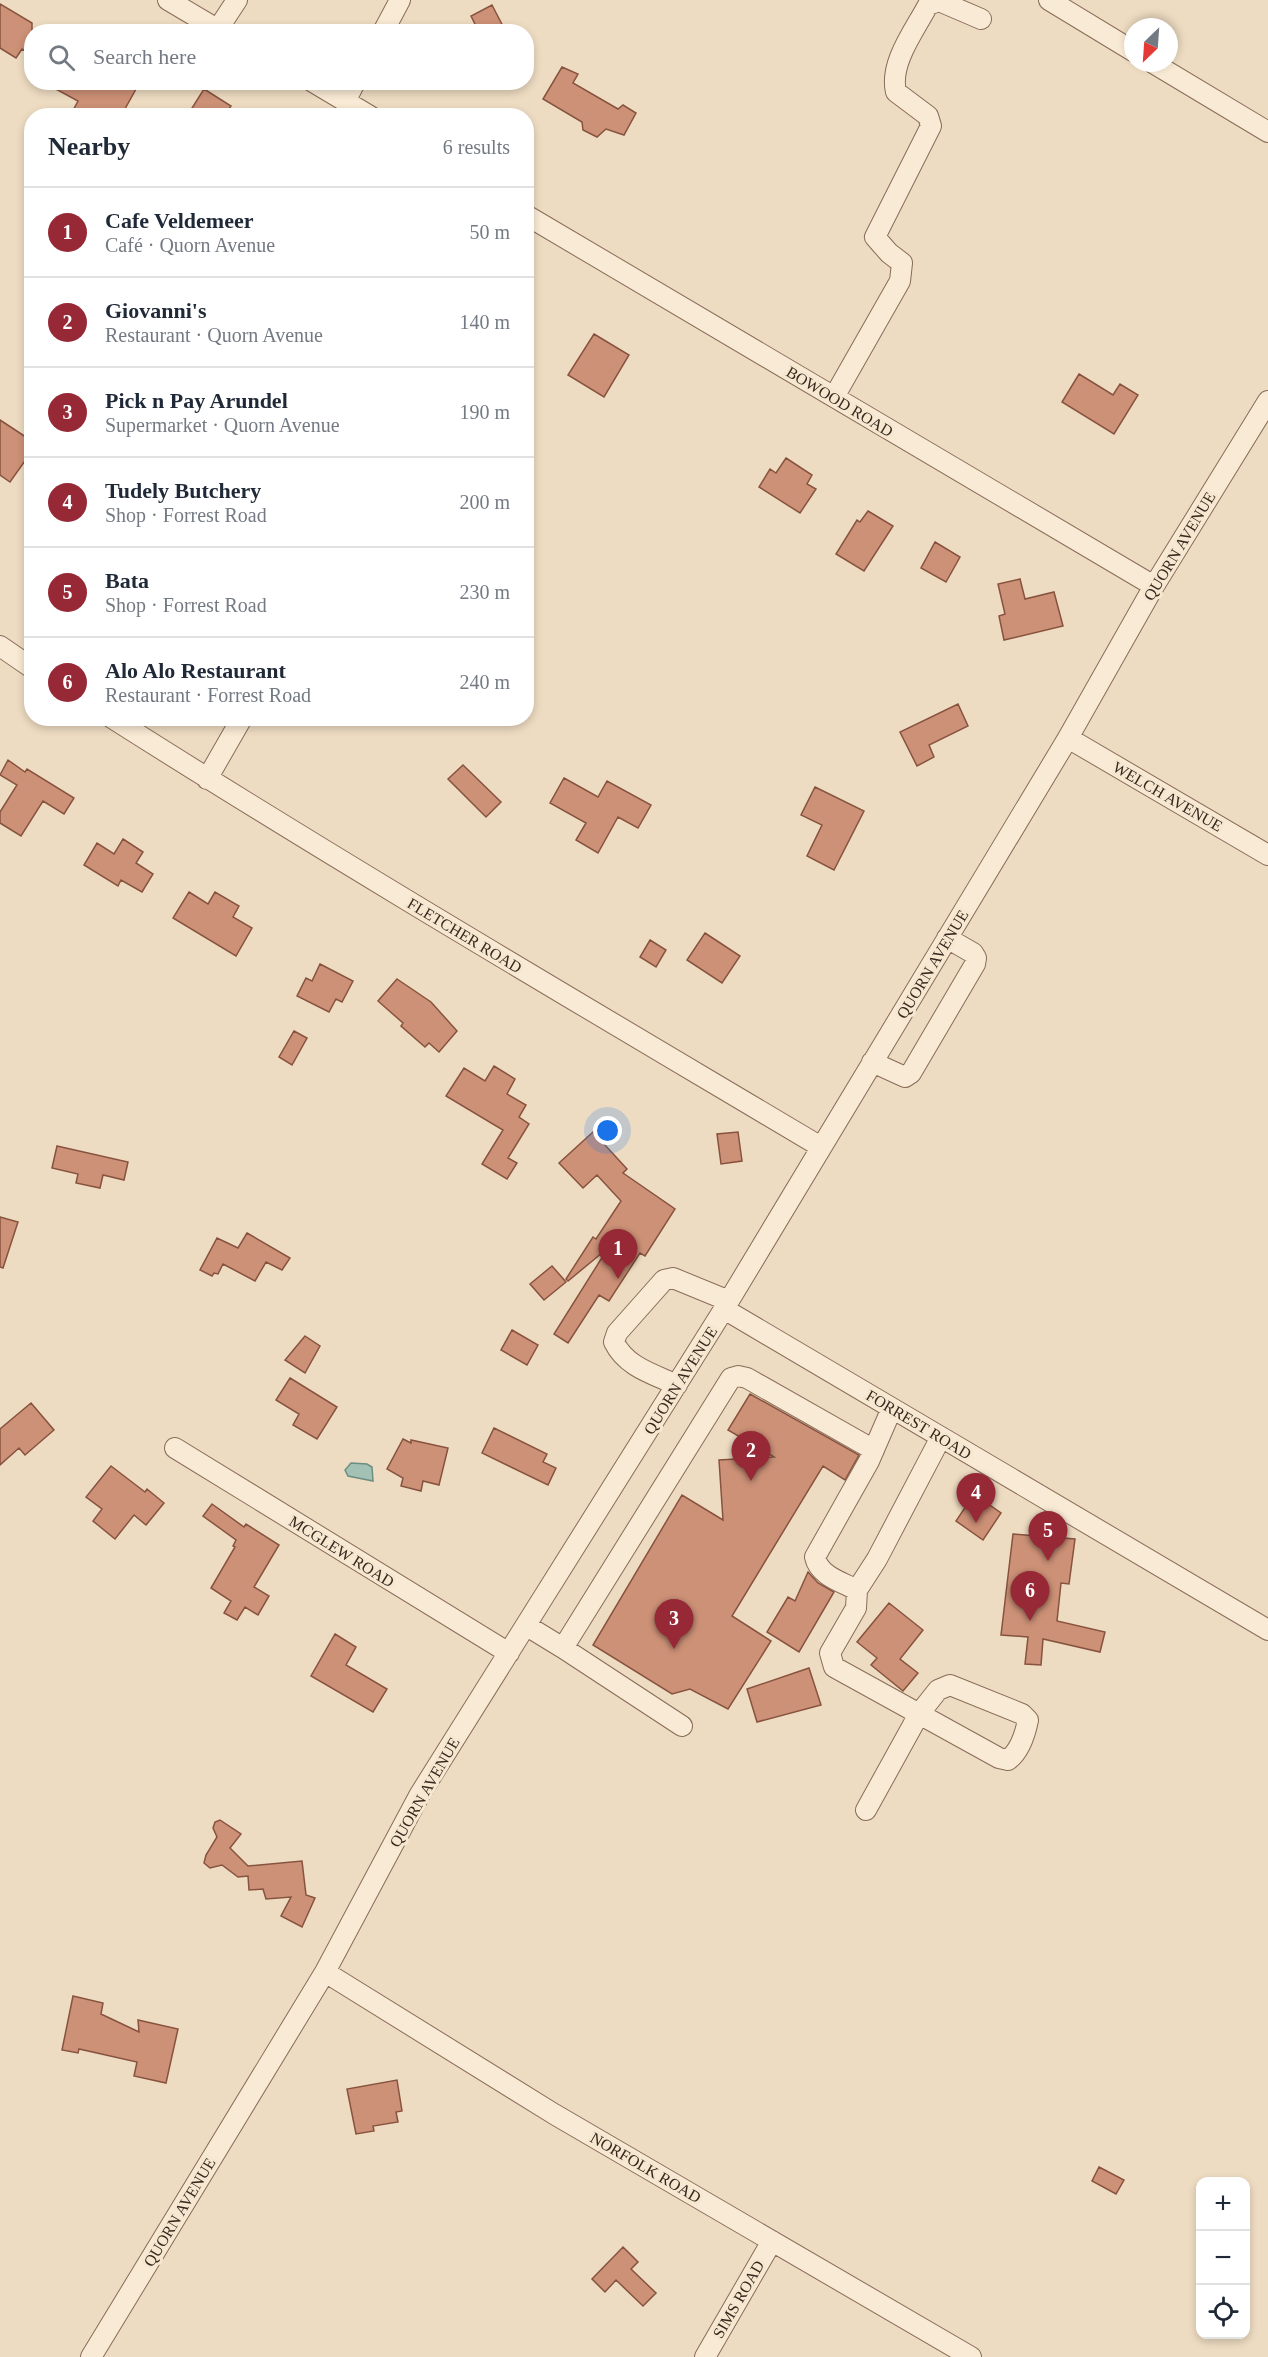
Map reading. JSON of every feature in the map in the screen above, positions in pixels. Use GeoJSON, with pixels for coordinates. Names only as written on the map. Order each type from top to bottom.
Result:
{"type":"FeatureCollection","features":[{"type":"Feature","properties":{"kind":"street"},"geometry":{"type":"LineString","coordinates":[[168,0],[210,24]]}},
{"type":"Feature","properties":{"kind":"street"},"geometry":{"type":"LineString","coordinates":[[223,24],[237,0]]}},
{"type":"Feature","properties":{"kind":"street"},"geometry":{"type":"LineString","coordinates":[[387,24],[400,0]]}},
{"type":"Feature","properties":{"kind":"street"},"geometry":{"type":"LineString","coordinates":[[1049,0],[1124,46]]}},
{"type":"Feature","properties":{"kind":"street"},"geometry":{"type":"LineString","coordinates":[[834,397],[900,281],[902,263],[875,237],[931,126],[928,116],[896,92],[893,80],[898,63],[928,5],[939,1],[981,19]]}},
{"type":"Feature","properties":{"kind":"street"},"geometry":{"type":"LineString","coordinates":[[1168,72],[1268,132]]}},
{"type":"Feature","properties":{"kind":"street"},"geometry":{"type":"LineString","coordinates":[[328,90],[358,108]]}},
{"type":"Feature","properties":{"kind":"street"},"geometry":{"type":"LineString","coordinates":[[346,100],[352,90]]}},
{"type":"Feature","properties":{"kind":"street","name":"BOWOOD ROAD"},"geometry":{"type":"LineString","coordinates":[[534,225],[834,397],[1154,586]]}},
{"type":"Feature","properties":{"kind":"street","name":"QUORN AVENUE"},"geometry":{"type":"LineString","coordinates":[[91,2357],[325,1972],[420,1794],[727,1305],[1068,738],[1154,586],[1268,401]]}},
{"type":"Feature","properties":{"kind":"street"},"geometry":{"type":"LineString","coordinates":[[0,646],[24,662]]}},
{"type":"Feature","properties":{"kind":"street","name":"FLETCHER ROAD"},"geometry":{"type":"LineString","coordinates":[[124,726],[207,779],[821,1147]]}},
{"type":"Feature","properties":{"kind":"street"},"geometry":{"type":"LineString","coordinates":[[207,779],[237,726]]}},
{"type":"Feature","properties":{"kind":"street","name":"WELCH AVENUE"},"geometry":{"type":"LineString","coordinates":[[1068,738],[1268,855]]}},
{"type":"Feature","properties":{"kind":"street"},"geometry":{"type":"LineString","coordinates":[[872,1062],[904,1077],[911,1072],[975,964],[976,958],[973,953],[947,938]]}},
{"type":"Feature","properties":{"kind":"street","name":"FORREST ROAD"},"geometry":{"type":"LineString","coordinates":[[677,1385],[629,1363],[620,1354],[614,1342],[617,1333],[664,1280],[673,1278],[727,1305],[892,1408],[1268,1630]]}},
{"type":"Feature","properties":{"kind":"street"},"geometry":{"type":"LineString","coordinates":[[562,1648],[731,1378],[738,1376],[747,1378],[874,1450]]}},
{"type":"Feature","properties":{"kind":"street"},"geometry":{"type":"LineString","coordinates":[[857,1590],[825,1574],[816,1563],[815,1557],[874,1450],[892,1408]]}},
{"type":"Feature","properties":{"kind":"street"},"geometry":{"type":"LineString","coordinates":[[866,1810],[919,1714],[938,1690],[950,1685],[1022,1714],[1028,1720],[1025,1734],[1015,1755],[1008,1760],[999,1758],[919,1714],[834,1667],[831,1661],[830,1653],[856,1608],[857,1590],[877,1559],[941,1437]]}},
{"type":"Feature","properties":{"kind":"street","name":"MCGLEW ROAD"},"geometry":{"type":"LineString","coordinates":[[175,1448],[508,1653]]}},
{"type":"Feature","properties":{"kind":"street"},"geometry":{"type":"LineString","coordinates":[[527,1626],[682,1726]]}},
{"type":"Feature","properties":{"kind":"street","name":"NORFOLK ROAD"},"geometry":{"type":"LineString","coordinates":[[325,1972],[554,2114],[971,2357]]}},
{"type":"Feature","properties":{"kind":"street","name":"SIMS ROAD"},"geometry":{"type":"LineString","coordinates":[[705,2357],[772,2241]]}},
{"type":"Feature","properties":{"kind":"shaded area"},"geometry":{"type":"Polygon","coordinates":[[[351,1463],[367,1464],[372,1467],[373,1481],[348,1476],[345,1470],[351,1463]]]}},
{"type":"Feature","properties":{"kind":"building"},"geometry":{"type":"Polygon","coordinates":[[[0,4],[32,24],[24,24],[24,50],[22,49],[16,58],[0,48],[0,4]]]}},
{"type":"Feature","properties":{"kind":"building"},"geometry":{"type":"Polygon","coordinates":[[[492,5],[502,24],[475,24],[471,16],[492,5]]]}},
{"type":"Feature","properties":{"kind":"building"},"geometry":{"type":"Polygon","coordinates":[[[562,67],[578,74],[573,83],[618,109],[623,105],[636,113],[624,135],[606,129],[597,137],[583,130],[582,122],[543,99],[562,67]]]}},
{"type":"Feature","properties":{"kind":"building"},"geometry":{"type":"Polygon","coordinates":[[[58,90],[135,90],[125,108],[74,108],[78,101],[58,90]]]}},
{"type":"Feature","properties":{"kind":"building"},"geometry":{"type":"Polygon","coordinates":[[[203,90],[231,106],[230,108],[192,108],[203,90]]]}},
{"type":"Feature","properties":{"kind":"building"},"geometry":{"type":"Polygon","coordinates":[[[594,334],[629,355],[604,397],[568,375],[594,334]]]}},
{"type":"Feature","properties":{"kind":"building"},"geometry":{"type":"Polygon","coordinates":[[[1079,374],[1113,395],[1120,384],[1138,395],[1114,434],[1062,402],[1079,374]]]}},
{"type":"Feature","properties":{"kind":"building"},"geometry":{"type":"Polygon","coordinates":[[[0,420],[24,436],[24,462],[10,482],[0,475],[0,420]]]}},
{"type":"Feature","properties":{"kind":"building"},"geometry":{"type":"Polygon","coordinates":[[[786,458],[812,475],[807,484],[816,489],[800,513],[759,487],[770,469],[776,473],[786,458]]]}},
{"type":"Feature","properties":{"kind":"building"},"geometry":{"type":"Polygon","coordinates":[[[868,511],[893,526],[864,571],[836,554],[857,520],[860,522],[868,511]]]}},
{"type":"Feature","properties":{"kind":"building"},"geometry":{"type":"Polygon","coordinates":[[[935,542],[960,557],[946,582],[921,568],[935,542]]]}},
{"type":"Feature","properties":{"kind":"building"},"geometry":{"type":"Polygon","coordinates":[[[1020,579],[1025,599],[1054,592],[1063,626],[1004,640],[999,616],[1005,614],[998,584],[1020,579]]]}},
{"type":"Feature","properties":{"kind":"building"},"geometry":{"type":"Polygon","coordinates":[[[958,704],[968,726],[929,745],[934,757],[917,766],[900,732],[958,704]]]}},
{"type":"Feature","properties":{"kind":"building"},"geometry":{"type":"Polygon","coordinates":[[[8,760],[25,772],[27,769],[74,798],[64,814],[43,801],[21,836],[0,823],[0,812],[17,785],[0,775],[8,760]]]}},
{"type":"Feature","properties":{"kind":"building"},"geometry":{"type":"Polygon","coordinates":[[[463,765],[501,802],[486,817],[448,779],[463,765]]]}},
{"type":"Feature","properties":{"kind":"building"},"geometry":{"type":"Polygon","coordinates":[[[564,778],[598,797],[607,781],[651,805],[638,828],[618,817],[598,853],[576,840],[586,823],[550,803],[564,778]]]}},
{"type":"Feature","properties":{"kind":"building"},"geometry":{"type":"Polygon","coordinates":[[[815,787],[864,811],[834,870],[807,856],[822,825],[801,815],[815,787]]]}},
{"type":"Feature","properties":{"kind":"building"},"geometry":{"type":"Polygon","coordinates":[[[123,839],[143,852],[136,863],[153,874],[142,892],[121,880],[118,886],[84,865],[97,843],[114,854],[123,839]]]}},
{"type":"Feature","properties":{"kind":"building"},"geometry":{"type":"Polygon","coordinates":[[[189,892],[208,904],[215,892],[239,906],[233,917],[252,928],[236,956],[173,918],[189,892]]]}},
{"type":"Feature","properties":{"kind":"building"},"geometry":{"type":"Polygon","coordinates":[[[705,933],[740,956],[722,983],[687,960],[705,933]]]}},
{"type":"Feature","properties":{"kind":"building"},"geometry":{"type":"Polygon","coordinates":[[[650,940],[666,950],[656,967],[640,957],[650,940]]]}},
{"type":"Feature","properties":{"kind":"building"},"geometry":{"type":"Polygon","coordinates":[[[320,964],[353,981],[342,1002],[336,999],[329,1012],[297,996],[306,978],[312,981],[320,964]]]}},
{"type":"Feature","properties":{"kind":"building"},"geometry":{"type":"Polygon","coordinates":[[[397,979],[431,1002],[457,1031],[439,1052],[429,1043],[425,1047],[378,1001],[397,979]]]}},
{"type":"Feature","properties":{"kind":"building"},"geometry":{"type":"Polygon","coordinates":[[[294,1031],[307,1038],[292,1065],[279,1057],[294,1031]]]}},
{"type":"Feature","properties":{"kind":"building"},"geometry":{"type":"Polygon","coordinates":[[[494,1066],[515,1079],[507,1094],[526,1105],[519,1117],[529,1124],[508,1158],[517,1163],[507,1179],[482,1164],[503,1130],[446,1096],[464,1068],[485,1081],[494,1066]]]}},
{"type":"Feature","properties":{"kind":"building"},"geometry":{"type":"Polygon","coordinates":[[[593,1132],[627,1169],[623,1173],[675,1209],[645,1256],[640,1253],[609,1301],[599,1295],[568,1343],[554,1334],[608,1248],[568,1281],[566,1279],[593,1237],[596,1239],[621,1201],[597,1175],[583,1188],[559,1163],[593,1132]]]}},
{"type":"Feature","properties":{"kind":"building"},"geometry":{"type":"Polygon","coordinates":[[[738,1132],[742,1161],[721,1164],[717,1134],[738,1132]]]}},
{"type":"Feature","properties":{"kind":"building"},"geometry":{"type":"Polygon","coordinates":[[[57,1146],[128,1162],[124,1180],[103,1175],[100,1188],[76,1183],[78,1174],[52,1168],[57,1146]]]}},
{"type":"Feature","properties":{"kind":"building"},"geometry":{"type":"Polygon","coordinates":[[[0,1217],[18,1222],[3,1268],[0,1267],[0,1217]]]}},
{"type":"Feature","properties":{"kind":"building"},"geometry":{"type":"Polygon","coordinates":[[[247,1233],[290,1258],[282,1270],[266,1262],[255,1281],[223,1264],[218,1274],[214,1273],[212,1276],[200,1270],[217,1238],[238,1248],[247,1233]]]}},
{"type":"Feature","properties":{"kind":"building"},"geometry":{"type":"Polygon","coordinates":[[[552,1266],[566,1282],[544,1300],[530,1284],[552,1266]]]}},
{"type":"Feature","properties":{"kind":"building"},"geometry":{"type":"Polygon","coordinates":[[[512,1330],[538,1345],[527,1365],[501,1350],[512,1330]]]}},
{"type":"Feature","properties":{"kind":"building"},"geometry":{"type":"Polygon","coordinates":[[[305,1336],[320,1346],[305,1373],[285,1360],[305,1336]]]}},
{"type":"Feature","properties":{"kind":"building"},"geometry":{"type":"Polygon","coordinates":[[[290,1378],[337,1407],[317,1439],[293,1425],[299,1414],[276,1400],[290,1378]]]}},
{"type":"Feature","properties":{"kind":"building"},"geometry":{"type":"Polygon","coordinates":[[[750,1394],[859,1455],[845,1480],[823,1466],[732,1616],[771,1641],[728,1709],[690,1689],[672,1694],[593,1645],[682,1495],[723,1520],[719,1460],[774,1457],[728,1430],[750,1394]]]}},
{"type":"Feature","properties":{"kind":"building"},"geometry":{"type":"Polygon","coordinates":[[[31,1403],[54,1430],[25,1455],[19,1448],[0,1465],[0,1429],[31,1403]]]}},
{"type":"Feature","properties":{"kind":"building"},"geometry":{"type":"Polygon","coordinates":[[[494,1428],[547,1454],[543,1462],[556,1468],[548,1485],[482,1453],[494,1428]]]}},
{"type":"Feature","properties":{"kind":"building"},"geometry":{"type":"Polygon","coordinates":[[[403,1439],[411,1443],[411,1440],[448,1448],[439,1485],[423,1481],[421,1491],[401,1486],[403,1478],[387,1469],[403,1439]]]}},
{"type":"Feature","properties":{"kind":"building"},"geometry":{"type":"Polygon","coordinates":[[[111,1466],[145,1492],[147,1489],[164,1503],[146,1525],[134,1515],[115,1539],[93,1521],[102,1509],[86,1497],[111,1466]]]}},
{"type":"Feature","properties":{"kind":"building"},"geometry":{"type":"Polygon","coordinates":[[[974,1494],[1001,1513],[983,1540],[956,1521],[974,1494]]]}},
{"type":"Feature","properties":{"kind":"building"},"geometry":{"type":"Polygon","coordinates":[[[212,1504],[244,1527],[246,1524],[279,1545],[254,1587],[269,1596],[258,1615],[245,1607],[237,1620],[224,1613],[231,1601],[211,1588],[235,1547],[233,1546],[236,1540],[203,1516],[212,1504]]]}},
{"type":"Feature","properties":{"kind":"building"},"geometry":{"type":"Polygon","coordinates":[[[1013,1534],[1075,1539],[1069,1584],[1061,1583],[1057,1621],[1105,1632],[1100,1652],[1043,1639],[1041,1665],[1025,1664],[1028,1637],[1001,1635],[1013,1534]]]}},
{"type":"Feature","properties":{"kind":"building"},"geometry":{"type":"Polygon","coordinates":[[[808,1572],[818,1583],[834,1592],[799,1652],[767,1632],[788,1597],[795,1601],[808,1572]]]}},
{"type":"Feature","properties":{"kind":"building"},"geometry":{"type":"Polygon","coordinates":[[[889,1603],[923,1630],[900,1659],[918,1673],[903,1691],[871,1665],[877,1658],[857,1642],[889,1603]]]}},
{"type":"Feature","properties":{"kind":"building"},"geometry":{"type":"Polygon","coordinates":[[[335,1634],[356,1647],[346,1665],[387,1689],[373,1712],[311,1676],[335,1634]]]}},
{"type":"Feature","properties":{"kind":"building"},"geometry":{"type":"Polygon","coordinates":[[[809,1668],[821,1705],[757,1722],[747,1689],[809,1668]]]}},
{"type":"Feature","properties":{"kind":"building"},"geometry":{"type":"Polygon","coordinates":[[[220,1820],[241,1834],[230,1848],[248,1866],[302,1861],[306,1895],[315,1898],[302,1927],[281,1916],[291,1897],[266,1899],[263,1889],[249,1890],[248,1876],[238,1877],[222,1865],[210,1868],[204,1863],[217,1837],[213,1828],[215,1822],[220,1820]]]}},
{"type":"Feature","properties":{"kind":"building"},"geometry":{"type":"Polygon","coordinates":[[[73,1996],[103,2003],[101,2014],[139,2032],[138,2020],[178,2029],[166,2083],[134,2076],[137,2062],[79,2049],[78,2053],[62,2050],[73,1996]]]}},
{"type":"Feature","properties":{"kind":"building"},"geometry":{"type":"Polygon","coordinates":[[[397,2080],[402,2111],[396,2112],[398,2122],[373,2126],[374,2131],[356,2134],[347,2089],[397,2080]]]}},
{"type":"Feature","properties":{"kind":"building"},"geometry":{"type":"Polygon","coordinates":[[[1099,2167],[1124,2180],[1116,2194],[1092,2181],[1099,2167]]]}},
{"type":"Feature","properties":{"kind":"building"},"geometry":{"type":"Polygon","coordinates":[[[623,2247],[638,2262],[631,2269],[656,2293],[643,2306],[616,2280],[605,2292],[592,2279],[623,2247]]]}},
{"type":"Feature","properties":{"kind":"place","name":"Cafe Veldemeer"},"geometry":{"type":"Point","coordinates":[618,1279]}},
{"type":"Feature","properties":{"kind":"place","name":"Giovanni's"},"geometry":{"type":"Point","coordinates":[751,1481]}},
{"type":"Feature","properties":{"kind":"place","name":"Tudely Butchery"},"geometry":{"type":"Point","coordinates":[976,1523]}},
{"type":"Feature","properties":{"kind":"place","name":"Bata"},"geometry":{"type":"Point","coordinates":[1048,1561]}},
{"type":"Feature","properties":{"kind":"place","name":"Alo Alo Restaurant"},"geometry":{"type":"Point","coordinates":[1030,1621]}},
{"type":"Feature","properties":{"kind":"place","name":"Pick n Pay Arundel"},"geometry":{"type":"Point","coordinates":[674,1649]}}]}
